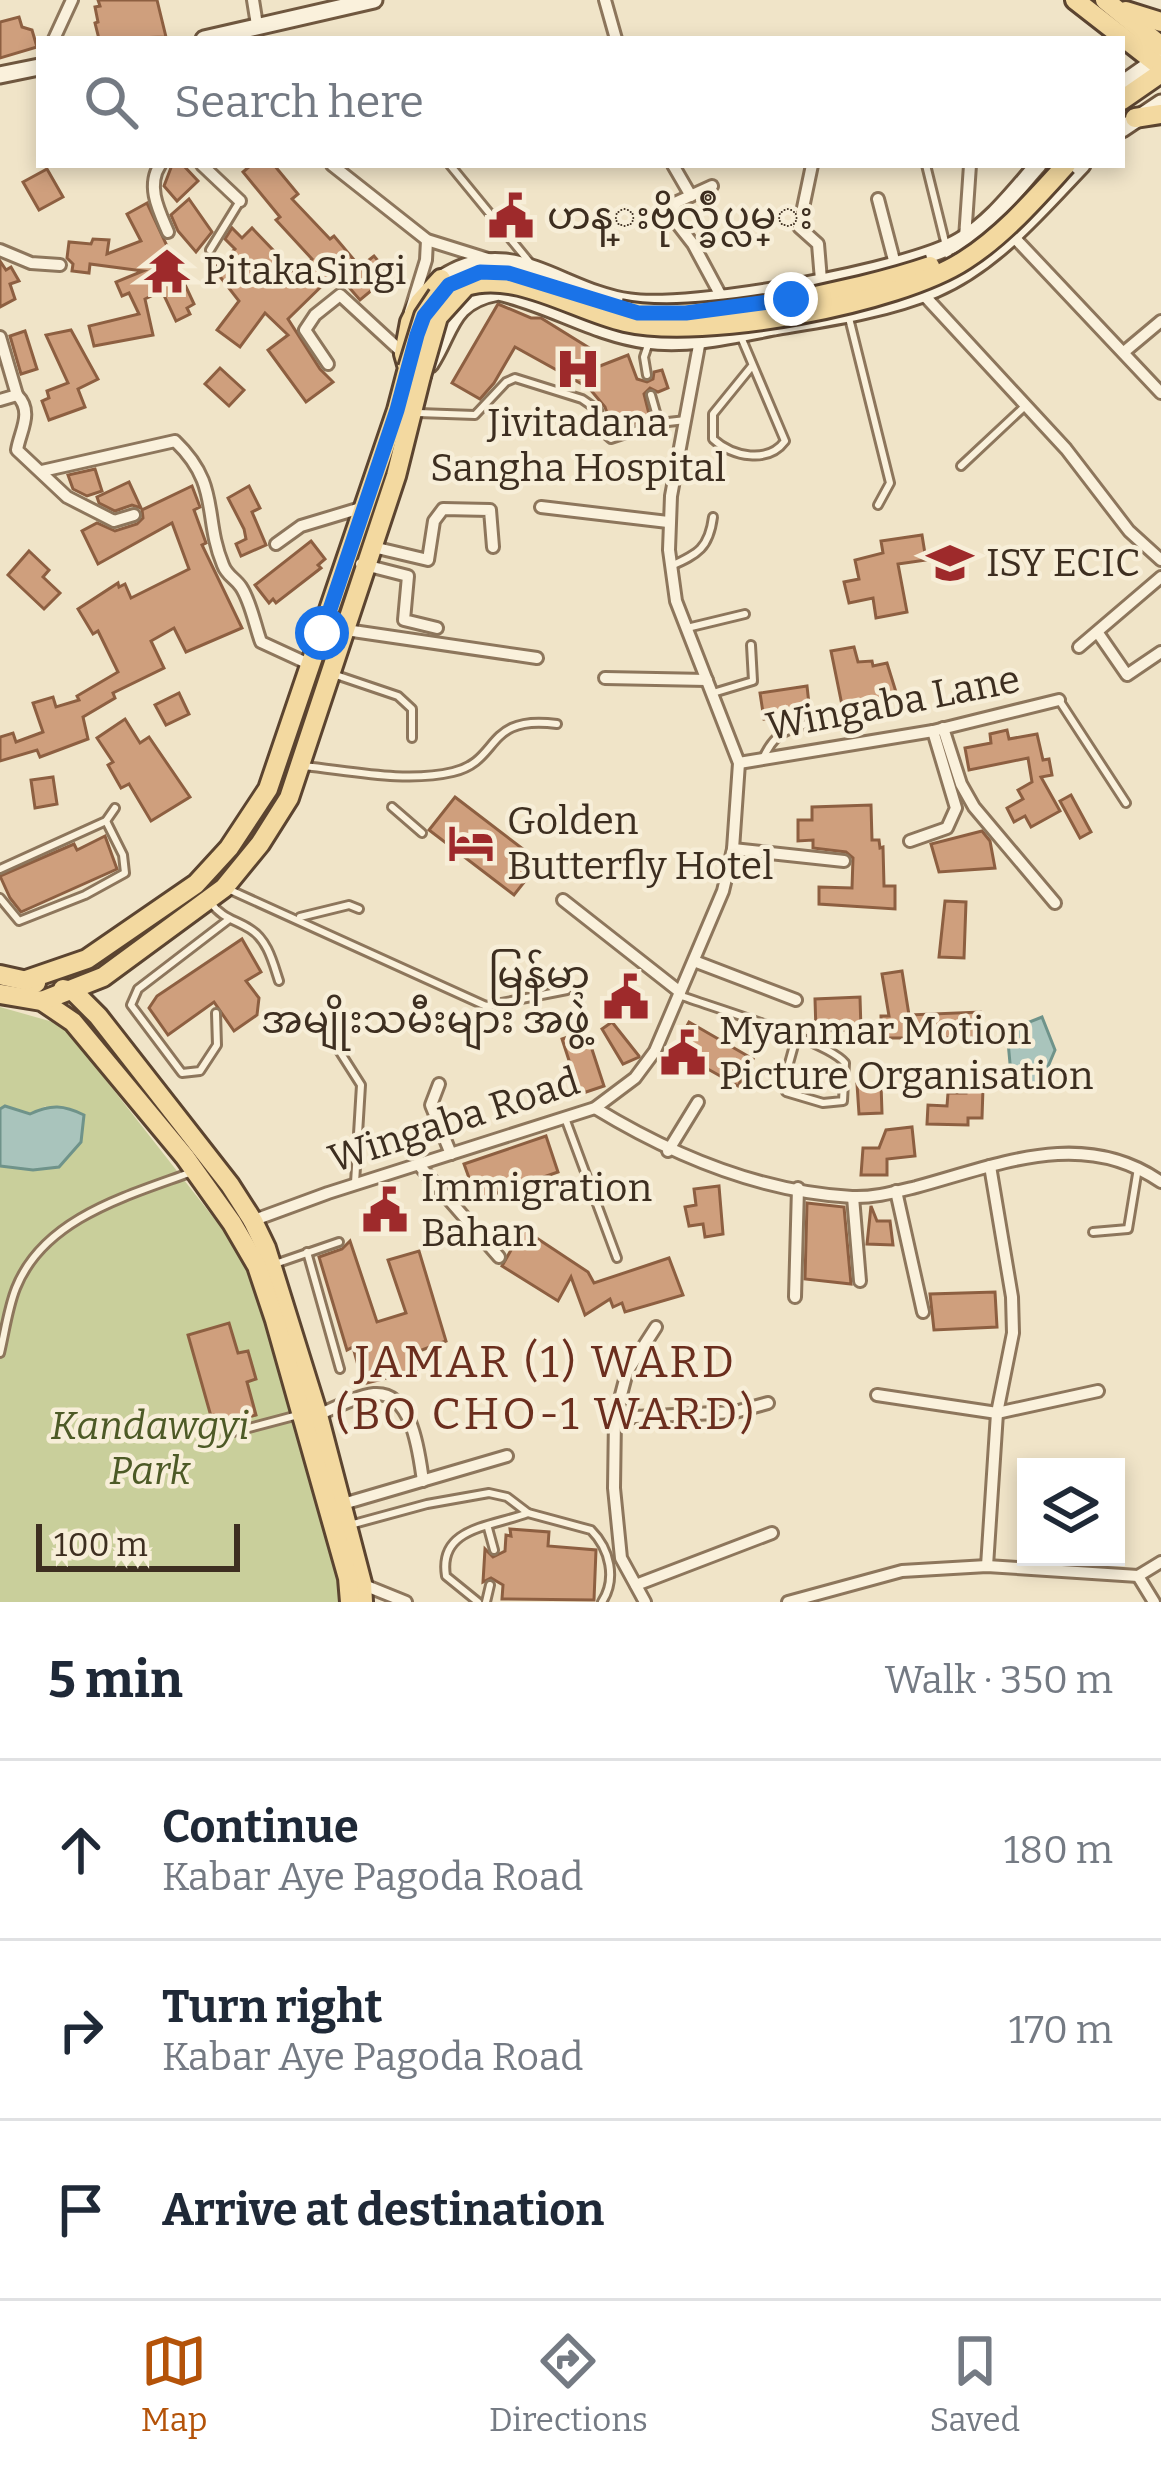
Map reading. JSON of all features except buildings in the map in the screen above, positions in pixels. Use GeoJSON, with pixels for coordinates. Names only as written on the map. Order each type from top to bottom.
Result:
{"type":"FeatureCollection","features":[{"type":"Feature","properties":{"kind":"main road"},"geometry":{"type":"LineString","coordinates":[[251,31],[374,0]]}},
{"type":"Feature","properties":{"kind":"main road"},"geometry":{"type":"LineString","coordinates":[[1075,0],[1161,22]]}},
{"type":"Feature","properties":{"kind":"main road"},"geometry":{"type":"LineString","coordinates":[[1106,8],[1160,60]]}},
{"type":"Feature","properties":{"kind":"main road"},"geometry":{"type":"LineString","coordinates":[[1125,82],[1160,60]]}},
{"type":"Feature","properties":{"kind":"main road"},"geometry":{"type":"LineString","coordinates":[[1125,97],[1160,60]]}},
{"type":"Feature","properties":{"kind":"main road"},"geometry":{"type":"LineString","coordinates":[[0,75],[36,68]]}},
{"type":"Feature","properties":{"kind":"main road"},"geometry":{"type":"LineString","coordinates":[[1126,121],[1161,88]]}},
{"type":"Feature","properties":{"kind":"main road"},"geometry":{"type":"LineString","coordinates":[[1126,121],[1161,103]]}},
{"type":"Feature","properties":{"kind":"main road"},"geometry":{"type":"LineString","coordinates":[[1126,121],[1161,114]]}},
{"type":"Feature","properties":{"kind":"main road"},"geometry":{"type":"LineString","coordinates":[[0,994],[42,1001],[103,976],[216,893],[260,844],[289,798],[414,413],[410,322],[441,279],[458,267],[491,260],[535,269],[624,302],[661,304],[821,280],[946,249],[995,213],[1035,168]]}},
{"type":"Feature","properties":{"kind":"main road"},"geometry":{"type":"LineString","coordinates":[[26,980],[87,959],[196,884],[229,848],[268,789],[424,316],[449,285],[480,272],[522,276],[638,313],[686,313],[791,299],[884,280],[949,258],[1008,214],[1049,168]]}},
{"type":"Feature","properties":{"kind":"main road"},"geometry":{"type":"LineString","coordinates":[[411,366],[438,316],[466,286],[506,283],[585,311],[650,327],[731,323],[845,303],[937,277],[1018,217],[1063,168]]}},
{"type":"Feature","properties":{"kind":"main road"},"geometry":{"type":"LineString","coordinates":[[411,366],[456,313],[479,295],[498,292],[614,334],[650,341],[740,334],[848,314],[922,293],[955,278],[1012,235],[1079,168]]}},
{"type":"Feature","properties":{"kind":"main road"},"geometry":{"type":"LineString","coordinates":[[995,213],[1012,235]]}},
{"type":"Feature","properties":{"kind":"main road"},"geometry":{"type":"LineString","coordinates":[[82,1031],[73,991],[87,959]]}},
{"type":"Feature","properties":{"kind":"main road"},"geometry":{"type":"LineString","coordinates":[[0,975],[73,991],[98,1016],[230,1185],[253,1221],[272,1265],[300,1382]]}},
{"type":"Feature","properties":{"kind":"main road"},"geometry":{"type":"LineString","coordinates":[[98,1016],[103,976]]}},
{"type":"Feature","properties":{"kind":"main road"},"geometry":{"type":"LineString","coordinates":[[42,1001],[82,1031],[195,1170],[257,1266],[310,1414],[356,1593]]}},
{"type":"Feature","properties":{"kind":"main road"},"geometry":{"type":"LineString","coordinates":[[310,1414],[343,1504],[341,1527]]}},
{"type":"Feature","properties":{"kind":"street"},"geometry":{"type":"LineString","coordinates":[[55,36],[72,0]]}},
{"type":"Feature","properties":{"kind":"street"},"geometry":{"type":"LineString","coordinates":[[251,31],[253,0]]}},
{"type":"Feature","properties":{"kind":"street"},"geometry":{"type":"LineString","coordinates":[[605,0],[615,36]]}},
{"type":"Feature","properties":{"kind":"street"},"geometry":{"type":"LineString","coordinates":[[158,168],[154,190],[168,232]]}},
{"type":"Feature","properties":{"kind":"street"},"geometry":{"type":"LineString","coordinates":[[205,168],[240,201]]}},
{"type":"Feature","properties":{"kind":"street"},"geometry":{"type":"LineString","coordinates":[[336,168],[427,240],[491,260]]}},
{"type":"Feature","properties":{"kind":"street"},"geometry":{"type":"LineString","coordinates":[[676,168],[691,196]]}},
{"type":"Feature","properties":{"kind":"street"},"geometry":{"type":"LineString","coordinates":[[811,168],[800,227],[818,244],[821,280]]}},
{"type":"Feature","properties":{"kind":"street"},"geometry":{"type":"LineString","coordinates":[[965,238],[970,168]]}},
{"type":"Feature","properties":{"kind":"street"},"geometry":{"type":"LineString","coordinates":[[712,186],[677,202],[669,213],[703,259],[721,296]]}},
{"type":"Feature","properties":{"kind":"street"},"geometry":{"type":"LineString","coordinates":[[878,199],[896,265]]}},
{"type":"Feature","properties":{"kind":"street"},"geometry":{"type":"LineString","coordinates":[[1012,235],[1161,393]]}},
{"type":"Feature","properties":{"kind":"street"},"geometry":{"type":"LineString","coordinates":[[410,322],[410,303],[427,240]]}},
{"type":"Feature","properties":{"kind":"street"},"geometry":{"type":"LineString","coordinates":[[0,250],[31,263],[60,265]]}},
{"type":"Feature","properties":{"kind":"street"},"geometry":{"type":"LineString","coordinates":[[922,293],[1161,560]]}},
{"type":"Feature","properties":{"kind":"street"},"geometry":{"type":"LineString","coordinates":[[328,364],[305,331],[340,295],[411,366]]}},
{"type":"Feature","properties":{"kind":"street"},"geometry":{"type":"LineString","coordinates":[[1124,352],[1161,321]]}},
{"type":"Feature","properties":{"kind":"street"},"geometry":{"type":"LineString","coordinates":[[0,337],[26,415],[17,450],[67,497],[111,520],[134,515]]}},
{"type":"Feature","properties":{"kind":"street","name":"Wingaba Road"},"geometry":{"type":"LineString","coordinates":[[232,1223],[253,1221],[595,1108],[635,1078],[655,1052],[723,891],[733,849],[739,763],[676,601],[671,566],[668,521],[700,340]]}},
{"type":"Feature","properties":{"kind":"street"},"geometry":{"type":"LineString","coordinates":[[0,400],[17,395]]}},
{"type":"Feature","properties":{"kind":"street"},"geometry":{"type":"LineString","coordinates":[[42,471],[175,441],[199,471],[211,497],[217,549],[226,573],[241,587],[261,643],[310,665]]}},
{"type":"Feature","properties":{"kind":"street"},"geometry":{"type":"LineString","coordinates":[[276,544],[301,526],[364,507]]}},
{"type":"Feature","properties":{"kind":"street"},"geometry":{"type":"LineString","coordinates":[[541,507],[668,521]]}},
{"type":"Feature","properties":{"kind":"street"},"geometry":{"type":"LineString","coordinates":[[346,559],[428,560],[434,521],[443,509],[490,510],[493,547]]}},
{"type":"Feature","properties":{"kind":"street"},"geometry":{"type":"LineString","coordinates":[[1149,550],[1161,538]]}},
{"type":"Feature","properties":{"kind":"street"},"geometry":{"type":"LineString","coordinates":[[370,556],[408,576],[404,620],[437,628]]}},
{"type":"Feature","properties":{"kind":"street"},"geometry":{"type":"LineString","coordinates":[[1078,647],[1161,577]]}},
{"type":"Feature","properties":{"kind":"street"},"geometry":{"type":"LineString","coordinates":[[346,630],[537,658]]}},
{"type":"Feature","properties":{"kind":"street"},"geometry":{"type":"LineString","coordinates":[[1098,633],[1127,675],[1161,652]]}},
{"type":"Feature","properties":{"kind":"street"},"geometry":{"type":"LineString","coordinates":[[605,679],[707,680]]}},
{"type":"Feature","properties":{"kind":"street","name":"Wingaba Lane"},"geometry":{"type":"LineString","coordinates":[[739,763],[938,729],[1059,700]]}},
{"type":"Feature","properties":{"kind":"street"},"geometry":{"type":"LineString","coordinates":[[910,841],[947,829],[955,814],[938,729]]}},
{"type":"Feature","properties":{"kind":"street"},"geometry":{"type":"LineString","coordinates":[[938,729],[974,807],[1054,903]]}},
{"type":"Feature","properties":{"kind":"street"},"geometry":{"type":"LineString","coordinates":[[733,849],[844,861]]}},
{"type":"Feature","properties":{"kind":"street"},"geometry":{"type":"LineString","coordinates":[[563,900],[680,994]]}},
{"type":"Feature","properties":{"kind":"street"},"geometry":{"type":"LineString","coordinates":[[694,961],[796,1000]]}},
{"type":"Feature","properties":{"kind":"street"},"geometry":{"type":"LineString","coordinates":[[439,1084],[431,1105],[451,1154]]}},
{"type":"Feature","properties":{"kind":"street"},"geometry":{"type":"LineString","coordinates":[[668,1151],[698,1102]]}},
{"type":"Feature","properties":{"kind":"street"},"geometry":{"type":"LineString","coordinates":[[595,1108],[668,1151],[798,1188],[853,1197],[896,1191],[1042,1153],[1119,1158],[1161,1181]]}},
{"type":"Feature","properties":{"kind":"street"},"geometry":{"type":"LineString","coordinates":[[418,1164],[500,1258]]}},
{"type":"Feature","properties":{"kind":"street"},"geometry":{"type":"LineString","coordinates":[[986,1566],[998,1413],[1013,1333],[1012,1297],[990,1166]]}},
{"type":"Feature","properties":{"kind":"street"},"geometry":{"type":"LineString","coordinates":[[795,1297],[798,1188]]}},
{"type":"Feature","properties":{"kind":"street"},"geometry":{"type":"LineString","coordinates":[[896,1191],[923,1312]]}},
{"type":"Feature","properties":{"kind":"street"},"geometry":{"type":"LineString","coordinates":[[853,1197],[860,1281]]}},
{"type":"Feature","properties":{"kind":"street"},"geometry":{"type":"LineString","coordinates":[[645,1602],[615,1558],[615,1418],[626,1372],[656,1327]]}},
{"type":"Feature","properties":{"kind":"street"},"geometry":{"type":"LineString","coordinates":[[877,1395],[998,1413],[1098,1391]]}},
{"type":"Feature","properties":{"kind":"street"},"geometry":{"type":"LineString","coordinates":[[310,1414],[373,1394],[394,1400],[412,1427],[423,1481]]}},
{"type":"Feature","properties":{"kind":"street"},"geometry":{"type":"LineString","coordinates":[[615,1418],[735,1412],[768,1403]]}},
{"type":"Feature","properties":{"kind":"street"},"geometry":{"type":"LineString","coordinates":[[343,1504],[507,1456]]}},
{"type":"Feature","properties":{"kind":"street"},"geometry":{"type":"LineString","coordinates":[[636,1586],[772,1532]]}},
{"type":"Feature","properties":{"kind":"street"},"geometry":{"type":"LineString","coordinates":[[788,1602],[902,1571],[986,1566],[1138,1576],[1161,1562]]}},
{"type":"Feature","properties":{"kind":"street"},"geometry":{"type":"LineString","coordinates":[[1138,1576],[1154,1602]]}},
{"type":"Feature","properties":{"kind":"street"},"geometry":{"type":"LineString","coordinates":[[356,1593],[406,1602]]}},
{"type":"Feature","properties":{"kind":"lane"},"geometry":{"type":"LineString","coordinates":[[452,168],[535,269]]}},
{"type":"Feature","properties":{"kind":"lane"},"geometry":{"type":"LineString","coordinates":[[927,168],[955,278]]}},
{"type":"Feature","properties":{"kind":"lane"},"geometry":{"type":"LineString","coordinates":[[210,250],[240,201]]}},
{"type":"Feature","properties":{"kind":"lane"},"geometry":{"type":"LineString","coordinates":[[848,314],[890,483],[878,505]]}},
{"type":"Feature","properties":{"kind":"lane"},"geometry":{"type":"LineString","coordinates":[[740,334],[785,441],[779,448],[754,456],[737,456],[713,440],[713,414],[752,365]]}},
{"type":"Feature","properties":{"kind":"lane"},"geometry":{"type":"LineString","coordinates":[[647,375],[644,357],[650,341]]}},
{"type":"Feature","properties":{"kind":"lane"},"geometry":{"type":"LineString","coordinates":[[414,413],[475,415],[515,378],[582,398],[598,410],[603,432],[611,439],[659,423],[686,420]]}},
{"type":"Feature","properties":{"kind":"lane"},"geometry":{"type":"LineString","coordinates":[[651,395],[659,423]]}},
{"type":"Feature","properties":{"kind":"lane"},"geometry":{"type":"LineString","coordinates":[[961,466],[1026,405]]}},
{"type":"Feature","properties":{"kind":"lane"},"geometry":{"type":"LineString","coordinates":[[671,566],[700,553],[710,541],[713,518]]}},
{"type":"Feature","properties":{"kind":"lane"},"geometry":{"type":"LineString","coordinates":[[687,628],[745,614]]}},
{"type":"Feature","properties":{"kind":"lane"},"geometry":{"type":"LineString","coordinates":[[713,693],[753,681],[751,645]]}},
{"type":"Feature","properties":{"kind":"lane"},"geometry":{"type":"LineString","coordinates":[[331,674],[398,696],[412,709],[412,738]]}},
{"type":"Feature","properties":{"kind":"lane"},"geometry":{"type":"LineString","coordinates":[[1059,700],[1126,803]]}},
{"type":"Feature","properties":{"kind":"lane"},"geometry":{"type":"LineString","coordinates":[[762,761],[779,732],[818,721]]}},
{"type":"Feature","properties":{"kind":"lane"},"geometry":{"type":"LineString","coordinates":[[300,766],[422,777],[456,772],[470,766],[495,737],[515,723],[556,724]]}},
{"type":"Feature","properties":{"kind":"lane"},"geometry":{"type":"LineString","coordinates":[[392,807],[422,833]]}},
{"type":"Feature","properties":{"kind":"lane"},"geometry":{"type":"LineString","coordinates":[[0,869],[106,821],[115,808]]}},
{"type":"Feature","properties":{"kind":"lane"},"geometry":{"type":"LineString","coordinates":[[0,898],[19,921],[125,873],[123,855],[106,821]]}},
{"type":"Feature","properties":{"kind":"lane"},"geometry":{"type":"LineString","coordinates":[[216,893],[297,918],[486,1006],[567,990]]}},
{"type":"Feature","properties":{"kind":"lane"},"geometry":{"type":"LineString","coordinates":[[216,893],[228,920],[252,930],[269,950],[278,981]]}},
{"type":"Feature","properties":{"kind":"lane"},"geometry":{"type":"LineString","coordinates":[[297,918],[349,905],[359,909]]}},
{"type":"Feature","properties":{"kind":"lane"},"geometry":{"type":"LineString","coordinates":[[216,1013],[217,1045],[200,1070],[182,1073],[131,1005],[138,989],[228,920]]}},
{"type":"Feature","properties":{"kind":"lane"},"geometry":{"type":"LineString","coordinates":[[680,994],[796,1038],[839,1055],[845,1063],[843,1102],[823,1103],[786,1092],[783,1085],[796,1038]]}},
{"type":"Feature","properties":{"kind":"lane"},"geometry":{"type":"LineString","coordinates":[[331,1021],[333,1041],[361,1084],[355,1184]]}},
{"type":"Feature","properties":{"kind":"lane"},"geometry":{"type":"LineString","coordinates":[[565,1118],[617,1258]]}},
{"type":"Feature","properties":{"kind":"lane"},"geometry":{"type":"LineString","coordinates":[[1093,1232],[1128,1229],[1139,1166]]}},
{"type":"Feature","properties":{"kind":"lane"},"geometry":{"type":"LineString","coordinates":[[0,1353],[16,1289],[46,1240],[112,1202],[195,1170]]}},
{"type":"Feature","properties":{"kind":"lane"},"geometry":{"type":"LineString","coordinates":[[272,1265],[339,1242]]}},
{"type":"Feature","properties":{"kind":"lane"},"geometry":{"type":"LineString","coordinates":[[307,1252],[340,1369]]}},
{"type":"Feature","properties":{"kind":"lane"},"geometry":{"type":"LineString","coordinates":[[226,1434],[310,1414]]}},
{"type":"Feature","properties":{"kind":"lane"},"geometry":{"type":"LineString","coordinates":[[341,1527],[427,1504],[489,1493],[507,1496],[528,1514],[591,1530],[615,1558],[602,1602]]}},
{"type":"Feature","properties":{"kind":"lane"},"geometry":{"type":"LineString","coordinates":[[490,1585],[482,1602],[453,1584],[444,1565],[454,1538],[528,1514]]}},
{"type":"Feature","properties":{"kind":"lane"},"geometry":{"type":"LineString","coordinates":[[488,1528],[494,1550]]}},
{"type":"Feature","properties":{"kind":"green space","name":"Kandawgyi Park"},"geometry":{"type":"Polygon","coordinates":[[[0,1007],[53,1022],[69,1033],[249,1263],[346,1588],[345,1602],[0,1602],[0,1166],[8,1168],[46,1106],[30,1114],[5,1106],[0,1109],[0,1007]]]}},
{"type":"Feature","properties":{"kind":"water"},"geometry":{"type":"Polygon","coordinates":[[[1042,1017],[1055,1050],[1039,1088],[1027,1090],[1012,1085],[1007,1031],[1042,1017]]]}},
{"type":"Feature","properties":{"kind":"water"},"geometry":{"type":"Polygon","coordinates":[[[5,1106],[30,1114],[57,1107],[84,1115],[81,1142],[59,1167],[0,1166],[0,1109],[5,1106]]]}},
{"type":"Feature","properties":{"kind":"place","name":"ဟန္းဗိုလ္ခ်ဳပ္လမ္း"},"geometry":{"type":"Point","coordinates":[511,216]}},
{"type":"Feature","properties":{"kind":"place","name":"PitakaSingi"},"geometry":{"type":"Point","coordinates":[167,271]}},
{"type":"Feature","properties":{"kind":"place","name":"Jivitadana Sangha Hospital"},"geometry":{"type":"Point","coordinates":[578,369]}},
{"type":"Feature","properties":{"kind":"place","name":"ISY ECIC"},"geometry":{"type":"Point","coordinates":[950,563]}},
{"type":"Feature","properties":{"kind":"place","name":"Golden Butterfly Hotel"},"geometry":{"type":"Point","coordinates":[471,843]}},
{"type":"Feature","properties":{"kind":"place","name":"မြန်မာ့ အမျိုးသမီးများ အဖွဲ့"},"geometry":{"type":"Point","coordinates":[626,997]}},
{"type":"Feature","properties":{"kind":"place","name":"Myanmar Motion Picture Organisation"},"geometry":{"type":"Point","coordinates":[683,1053]}},
{"type":"Feature","properties":{"kind":"place","name":"Immigration Bahan"},"geometry":{"type":"Point","coordinates":[385,1210]}},
{"type":"Feature","properties":{"kind":"district","name":"JAMAR (1) WARD (BO CHO-1 WARD)"},"geometry":{"type":"Point","coordinates":[546,1388]}},
{"type":"Feature","properties":{"kind":"route"},"geometry":{"type":"LineString","coordinates":[[322,633],[397,410],[417,335],[424,316],[449,285],[480,272],[508,273],[638,313],[686,313],[791,299]]}}]}
